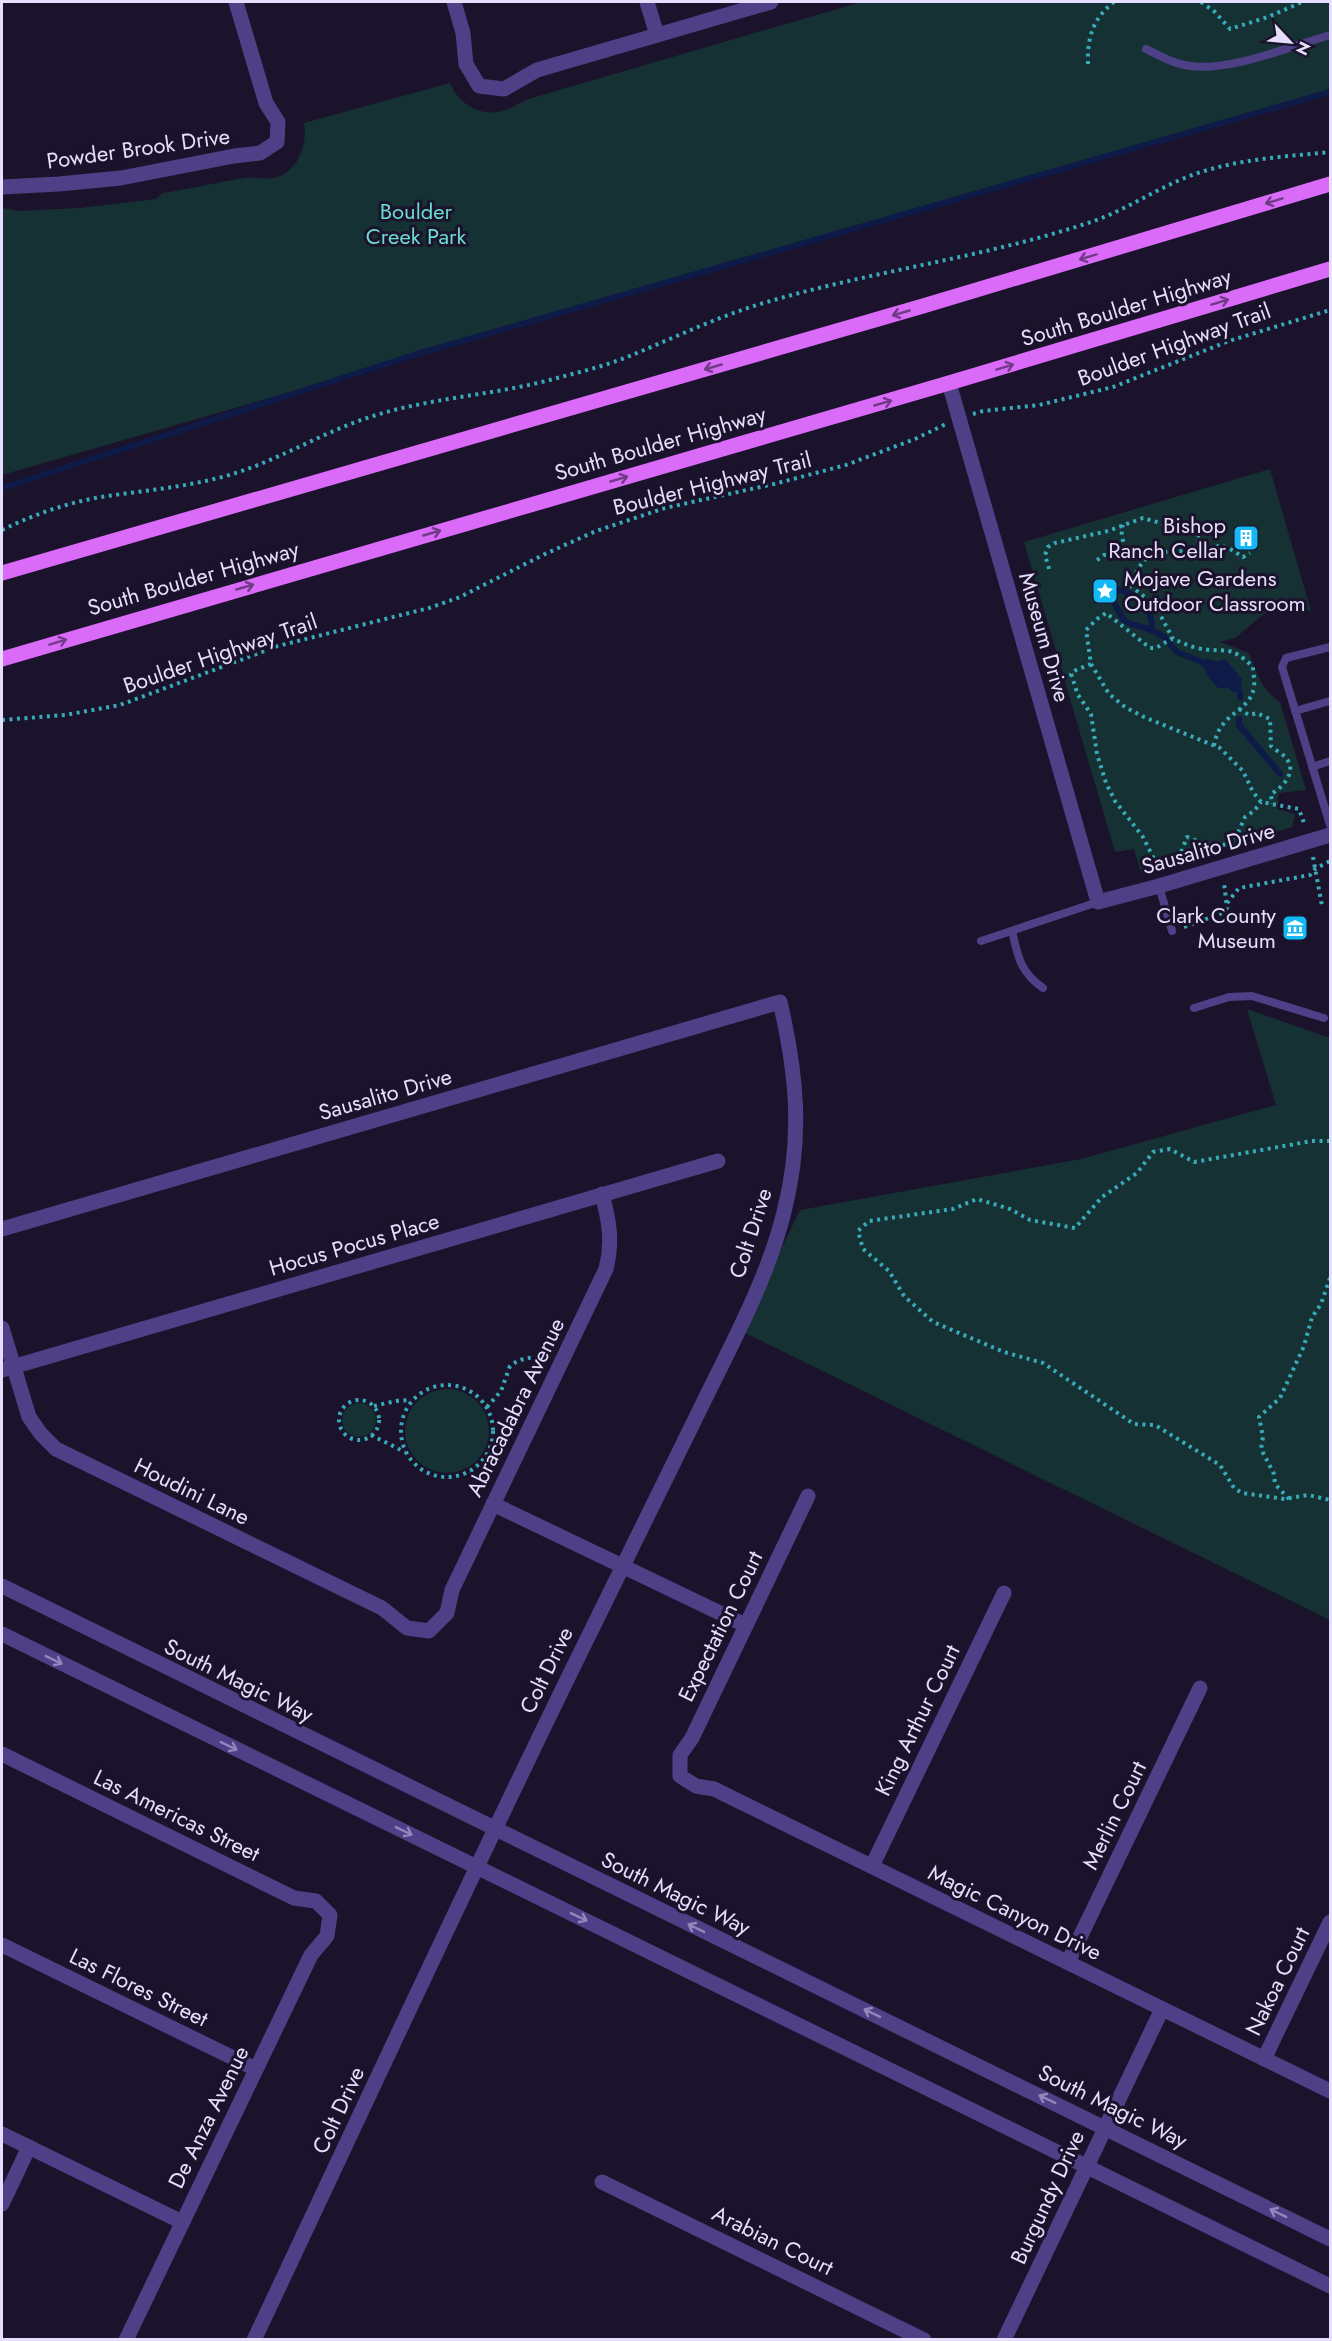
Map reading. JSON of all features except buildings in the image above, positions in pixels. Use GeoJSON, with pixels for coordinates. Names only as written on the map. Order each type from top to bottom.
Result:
{"type":"FeatureCollection","features":[{"type":"Feature","properties":{"kind":"main road"},"geometry":{"type":"LineString","coordinates":[[2,573],[923,306],[1330,184]]}},
{"type":"Feature","properties":{"kind":"main road","name":"South Boulder Highway"},"geometry":{"type":"LineString","coordinates":[[2,658],[949,383],[1330,269]]}},
{"type":"Feature","properties":{"kind":"street","name":"Powder Brook Drive"},"geometry":{"type":"LineString","coordinates":[[2,187],[121,178],[260,153],[277,142],[278,122],[266,103],[236,2]]}},
{"type":"Feature","properties":{"kind":"street"},"geometry":{"type":"LineString","coordinates":[[454,2],[463,33],[466,64],[479,86],[504,89],[537,70],[771,2]]}},
{"type":"Feature","properties":{"kind":"street"},"geometry":{"type":"LineString","coordinates":[[648,2],[657,34]]}},
{"type":"Feature","properties":{"kind":"street","name":"Museum Drive"},"geometry":{"type":"LineString","coordinates":[[949,383],[1098,902]]}},
{"type":"Feature","properties":{"kind":"street","name":"Sausalito Drive"},"geometry":{"type":"LineString","coordinates":[[1098,902],[1330,835]]}},
{"type":"Feature","properties":{"kind":"street","name":"Sausalito Drive"},"geometry":{"type":"LineString","coordinates":[[2,1229],[780,1002]]}},
{"type":"Feature","properties":{"kind":"street","name":"Colt Drive"},"geometry":{"type":"LineString","coordinates":[[254,2340],[495,1828],[727,1354],[767,1262],[785,1210],[797,1131],[796,1090],[790,1044],[780,1002]]}},
{"type":"Feature","properties":{"kind":"street","name":"Hocus Pocus Place"},"geometry":{"type":"LineString","coordinates":[[7,1368],[718,1161]]}},
{"type":"Feature","properties":{"kind":"street","name":"Abracadabra Avenue"},"geometry":{"type":"LineString","coordinates":[[429,1631],[447,1612],[452,1590],[606,1269],[611,1238],[610,1221],[602,1194]]}},
{"type":"Feature","properties":{"kind":"street","name":"Houdini Lane"},"geometry":{"type":"LineString","coordinates":[[2,1328],[7,1368],[29,1417],[56,1449],[382,1608],[407,1628],[429,1631]]}},
{"type":"Feature","properties":{"kind":"street","name":"Expectation Court"},"geometry":{"type":"LineString","coordinates":[[680,1776],[680,1755],[692,1738],[808,1496]]}},
{"type":"Feature","properties":{"kind":"street"},"geometry":{"type":"LineString","coordinates":[[493,1504],[745,1625]]}},
{"type":"Feature","properties":{"kind":"street","name":"South Magic Way"},"geometry":{"type":"LineString","coordinates":[[2,1586],[1330,2239]]}},
{"type":"Feature","properties":{"kind":"street","name":"King Arthur Court"},"geometry":{"type":"LineString","coordinates":[[872,1866],[1004,1593]]}},
{"type":"Feature","properties":{"kind":"street"},"geometry":{"type":"LineString","coordinates":[[2,1634],[1330,2286]]}},
{"type":"Feature","properties":{"kind":"street","name":"Merlin Court"},"geometry":{"type":"LineString","coordinates":[[1068,1962],[1200,1688]]}},
{"type":"Feature","properties":{"kind":"street","name":"Las Americas Street"},"geometry":{"type":"LineString","coordinates":[[2,1754],[294,1898],[316,1900],[330,1916]]}},
{"type":"Feature","properties":{"kind":"street","name":"Magic Canyon Drive"},"geometry":{"type":"LineString","coordinates":[[680,1776],[696,1786],[714,1789],[1330,2091]]}},
{"type":"Feature","properties":{"kind":"street","name":"De Anza Avenue"},"geometry":{"type":"LineString","coordinates":[[126,2340],[311,1955],[327,1936],[330,1916]]}},
{"type":"Feature","properties":{"kind":"street","name":"Nakoa Court"},"geometry":{"type":"LineString","coordinates":[[1264,2059],[1330,1922]]}},
{"type":"Feature","properties":{"kind":"street","name":"Las Flores Street"},"geometry":{"type":"LineString","coordinates":[[2,1945],[256,2069]]}},
{"type":"Feature","properties":{"kind":"street","name":"Burgundy Drive"},"geometry":{"type":"LineString","coordinates":[[1005,2340],[1162,2009]]}},
{"type":"Feature","properties":{"kind":"street"},"geometry":{"type":"LineString","coordinates":[[2,2134],[183,2222]]}},
{"type":"Feature","properties":{"kind":"street"},"geometry":{"type":"LineString","coordinates":[[2,2204],[29,2147]]}},
{"type":"Feature","properties":{"kind":"street","name":"Arabian Court"},"geometry":{"type":"LineString","coordinates":[[602,2182],[924,2340]]}},
{"type":"Feature","properties":{"kind":"lane"},"geometry":{"type":"LineString","coordinates":[[1146,49],[1167,60],[1188,66],[1219,67],[1330,35]]}},
{"type":"Feature","properties":{"kind":"lane"},"geometry":{"type":"LineString","coordinates":[[1330,647],[1286,658],[1282,667],[1330,825]]}},
{"type":"Feature","properties":{"kind":"lane"},"geometry":{"type":"LineString","coordinates":[[1295,711],[1330,701]]}},
{"type":"Feature","properties":{"kind":"lane"},"geometry":{"type":"LineString","coordinates":[[1312,767],[1330,761]]}},
{"type":"Feature","properties":{"kind":"lane"},"geometry":{"type":"LineString","coordinates":[[1159,886],[1172,931]]}},
{"type":"Feature","properties":{"kind":"lane"},"geometry":{"type":"LineString","coordinates":[[981,941],[1098,902]]}},
{"type":"Feature","properties":{"kind":"lane"},"geometry":{"type":"LineString","coordinates":[[1012,931],[1018,959],[1029,978],[1043,988]]}},
{"type":"Feature","properties":{"kind":"lane"},"geometry":{"type":"LineString","coordinates":[[1194,1008],[1240,995],[1252,996],[1324,1018]]}},
{"type":"Feature","properties":{"kind":"path"},"geometry":{"type":"LineString","coordinates":[[1088,64],[1090,34],[1103,10],[1114,2]]}},
{"type":"Feature","properties":{"kind":"path"},"geometry":{"type":"LineString","coordinates":[[1201,2],[1215,12],[1230,29],[1268,17],[1302,2]]}},
{"type":"Feature","properties":{"kind":"path"},"geometry":{"type":"LineString","coordinates":[[2,530],[42,512],[66,505],[194,484],[237,474],[290,453],[345,427],[398,409],[507,389],[593,368],[635,354],[722,316],[763,303],[832,284],[996,249],[1089,223],[1172,183],[1215,168],[1249,160],[1330,152]]}},
{"type":"Feature","properties":{"kind":"path","name":"Boulder Highway Trail"},"geometry":{"type":"LineString","coordinates":[[2,720],[65,715],[120,705],[278,646],[429,608],[460,597],[596,531],[665,508],[774,484],[846,465],[915,439],[942,425],[983,411],[1039,405],[1113,387],[1228,341],[1330,309]]}},
{"type":"Feature","properties":{"kind":"path"},"geometry":{"type":"LineString","coordinates":[[1049,569],[1045,555],[1048,547],[1055,543],[1143,518],[1195,533],[1201,537],[1193,550]]}},
{"type":"Feature","properties":{"kind":"path"},"geometry":{"type":"LineString","coordinates":[[1097,560],[1104,555],[1123,551],[1120,535],[1124,525]]}},
{"type":"Feature","properties":{"kind":"path"},"geometry":{"type":"LineString","coordinates":[[1214,746],[1215,734],[1221,724],[1249,701],[1254,686],[1253,667],[1241,655],[1228,649],[1207,650],[1172,639],[1155,605],[1132,587],[1132,581],[1148,556],[1158,552],[1193,550],[1203,556],[1210,556],[1218,546],[1227,546],[1243,557],[1250,553]]}},
{"type":"Feature","properties":{"kind":"path"},"geometry":{"type":"LineString","coordinates":[[1172,639],[1160,646],[1150,648],[1106,613],[1086,630],[1091,664],[1109,694],[1125,708],[1220,748],[1243,771],[1253,792],[1261,802],[1299,809],[1305,828]]}},
{"type":"Feature","properties":{"kind":"path"},"geometry":{"type":"LineString","coordinates":[[1091,664],[1071,674],[1078,695],[1090,714],[1097,754],[1106,783],[1114,801],[1143,837],[1156,863],[1172,860],[1180,855],[1187,837],[1206,844],[1223,845],[1234,842],[1245,817],[1261,802]]}},
{"type":"Feature","properties":{"kind":"path"},"geometry":{"type":"LineString","coordinates":[[1239,709],[1249,715],[1257,713],[1270,719],[1271,746],[1289,762],[1287,782],[1271,794],[1272,804]]}},
{"type":"Feature","properties":{"kind":"path"},"geometry":{"type":"LineString","coordinates":[[1312,852],[1322,906]]}},
{"type":"Feature","properties":{"kind":"path"},"geometry":{"type":"LineString","coordinates":[[1227,903],[1239,888],[1310,875],[1315,869],[1330,861]]}},
{"type":"Feature","properties":{"kind":"path"},"geometry":{"type":"LineString","coordinates":[[1172,931],[1220,914],[1227,908],[1220,868]]}},
{"type":"Feature","properties":{"kind":"path"},"geometry":{"type":"LineString","coordinates":[[1330,1141],[1312,1141],[1194,1162],[1170,1149],[1153,1152],[1137,1173],[1102,1197],[1074,1228],[1030,1220],[1010,1209],[977,1199],[954,1209],[869,1221],[858,1231],[863,1250],[889,1271],[904,1296],[933,1322],[1004,1352],[1043,1363],[1134,1424],[1155,1425],[1220,1465],[1234,1488],[1242,1493],[1289,1498],[1308,1495],[1330,1500]]}},
{"type":"Feature","properties":{"kind":"path"},"geometry":{"type":"LineString","coordinates":[[1289,1498],[1275,1484],[1274,1474],[1261,1449],[1263,1437],[1259,1417],[1280,1398],[1304,1346],[1312,1317],[1321,1304],[1330,1278]]}},
{"type":"Feature","properties":{"kind":"path"},"geometry":{"type":"LineString","coordinates":[[487,1407],[501,1391],[510,1366],[524,1358],[543,1359]]}},
{"type":"Feature","properties":{"kind":"path"},"geometry":{"type":"LineString","coordinates":[[449,1384],[469,1390],[478,1396],[487,1407],[493,1422],[492,1443],[480,1464],[470,1472],[453,1477],[433,1475],[415,1465],[406,1452],[400,1426],[403,1415],[412,1400],[429,1388],[449,1384]]}},
{"type":"Feature","properties":{"kind":"path"},"geometry":{"type":"LineString","coordinates":[[358,1400],[366,1401],[374,1406],[379,1417],[378,1426],[371,1435],[362,1440],[354,1439],[341,1430],[339,1421],[344,1406],[358,1400]]}},
{"type":"Feature","properties":{"kind":"path"},"geometry":{"type":"LineString","coordinates":[[374,1406],[412,1400]]}},
{"type":"Feature","properties":{"kind":"path"},"geometry":{"type":"LineString","coordinates":[[371,1435],[406,1452]]}},
{"type":"Feature","properties":{"kind":"path"},"geometry":{"type":"LineString","coordinates":[[470,1472],[485,1479]]}},
{"type":"Feature","properties":{"kind":"green space","name":"Boulder Creek Park"},"geometry":{"type":"Polygon","coordinates":[[[861,2],[1330,2],[1330,93],[2,475],[2,208],[19,211],[80,208],[156,199],[163,193],[245,178],[273,178],[289,171],[299,157],[304,140],[304,123],[450,83],[459,98],[472,108],[496,112],[509,109],[532,98],[861,2]]]}},
{"type":"Feature","properties":{"kind":"green space"},"geometry":{"type":"Polygon","coordinates":[[[1270,469],[1311,611],[1275,605],[1235,638],[1220,642],[1249,653],[1264,686],[1280,702],[1306,790],[1279,793],[1277,809],[1295,814],[1292,827],[1222,848],[1215,844],[1192,851],[1195,858],[1141,873],[1134,849],[1115,852],[1024,542],[1270,469]]]}},
{"type":"Feature","properties":{"kind":"green space"},"geometry":{"type":"Polygon","coordinates":[[[1247,1009],[1330,1038],[1330,1620],[741,1331],[800,1210],[1081,1159],[1276,1105],[1247,1009]]]}},
{"type":"Feature","properties":{"kind":"green space"},"geometry":{"type":"Polygon","coordinates":[[[447,1389],[463,1392],[477,1401],[486,1415],[489,1431],[486,1447],[477,1461],[463,1470],[447,1473],[431,1470],[417,1461],[408,1447],[405,1431],[408,1415],[417,1401],[431,1392],[447,1389]]]}},
{"type":"Feature","properties":{"kind":"green space"},"geometry":{"type":"Polygon","coordinates":[[[359,1403],[371,1408],[376,1420],[371,1432],[359,1437],[347,1432],[342,1420],[347,1408],[359,1403]]]}},
{"type":"Feature","properties":{"kind":"water"},"geometry":{"type":"Polygon","coordinates":[[[1208,659],[1216,662],[1225,659],[1242,679],[1240,692],[1218,688],[1200,661],[1208,659]]]}},
{"type":"Feature","properties":{"kind":"waterway"},"geometry":{"type":"LineString","coordinates":[[2,488],[417,354],[1330,92]]}},
{"type":"Feature","properties":{"kind":"waterway"},"geometry":{"type":"LineString","coordinates":[[1116,589],[1131,594],[1143,602],[1150,614],[1152,630]]}},
{"type":"Feature","properties":{"kind":"waterway"},"geometry":{"type":"LineString","coordinates":[[1112,599],[1124,620],[1152,630],[1164,637],[1177,652],[1205,664]]}},
{"type":"Feature","properties":{"kind":"waterway"},"geometry":{"type":"LineString","coordinates":[[1235,688],[1240,692],[1240,698]]}},
{"type":"Feature","properties":{"kind":"waterway"},"geometry":{"type":"LineString","coordinates":[[1239,719],[1239,725],[1280,774]]}},
{"type":"Feature","properties":{"kind":"place","name":"Bishop Ranch Cellar"},"geometry":{"type":"Point","coordinates":[1246,538]}},
{"type":"Feature","properties":{"kind":"place","name":"Mojave Gardens Outdoor Classroom"},"geometry":{"type":"Point","coordinates":[1105,591]}},
{"type":"Feature","properties":{"kind":"place","name":"Clark County Museum"},"geometry":{"type":"Point","coordinates":[1295,928]}}]}
